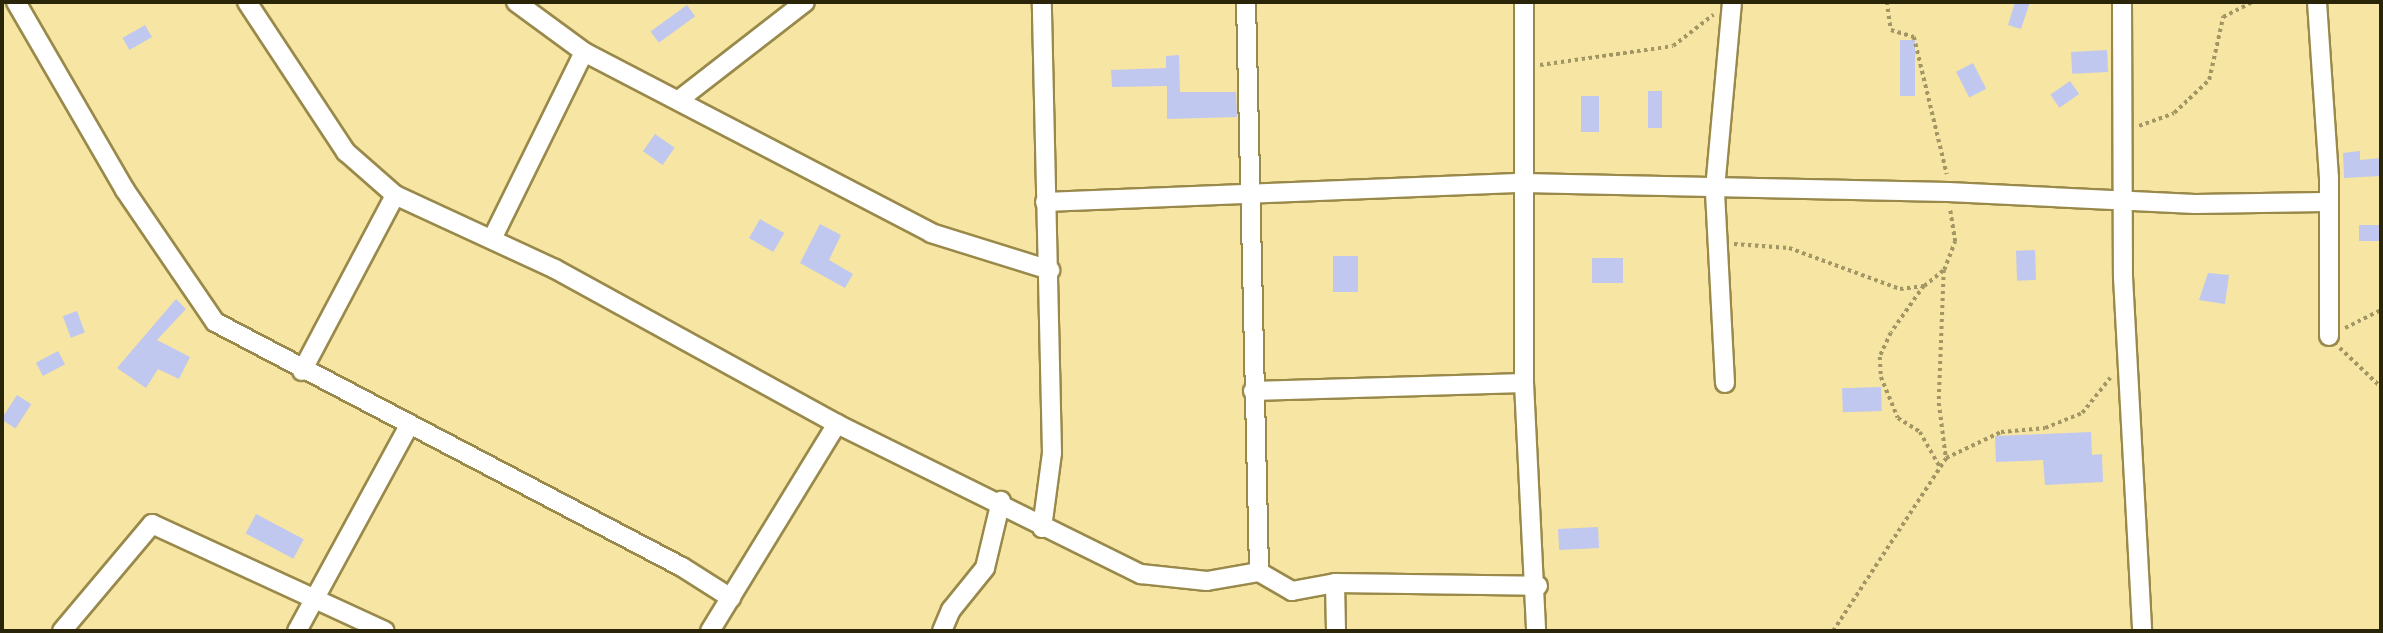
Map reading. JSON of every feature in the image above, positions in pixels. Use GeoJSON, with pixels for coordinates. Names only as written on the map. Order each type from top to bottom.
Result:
{"type":"FeatureCollection","features":[{"type":"Feature","properties":{"kind":"street"},"geometry":{"type":"LineString","coordinates":[[16,2],[187,286],[215,322],[302,371],[682,567],[731,598]]}},
{"type":"Feature","properties":{"kind":"street"},"geometry":{"type":"LineString","coordinates":[[247,2],[346,152],[395,195],[492,239],[838,424],[1001,501],[1042,528],[1141,574],[1207,582],[1259,572],[1292,591],[1335,583],[1538,586]]}},
{"type":"Feature","properties":{"kind":"street"},"geometry":{"type":"LineString","coordinates":[[516,2],[584,52],[680,99],[931,233],[1050,270]]}},
{"type":"Feature","properties":{"kind":"street"},"geometry":{"type":"LineString","coordinates":[[680,99],[805,2]]}},
{"type":"Feature","properties":{"kind":"street"},"geometry":{"type":"LineString","coordinates":[[1042,2],[1052,453],[1042,528]]}},
{"type":"Feature","properties":{"kind":"street"},"geometry":{"type":"LineString","coordinates":[[1246,2],[1259,572]]}},
{"type":"Feature","properties":{"kind":"street"},"geometry":{"type":"LineString","coordinates":[[1524,2],[1524,383],[1538,586],[1536,631]]}},
{"type":"Feature","properties":{"kind":"street"},"geometry":{"type":"LineString","coordinates":[[2122,2],[2123,198],[2142,631]]}},
{"type":"Feature","properties":{"kind":"street"},"geometry":{"type":"LineString","coordinates":[[2317,2],[2329,178],[2325,202],[2329,336]]}},
{"type":"Feature","properties":{"kind":"street"},"geometry":{"type":"LineString","coordinates":[[1725,383],[1715,190],[1726,5]]}},
{"type":"Feature","properties":{"kind":"street"},"geometry":{"type":"LineString","coordinates":[[492,239],[584,52]]}},
{"type":"Feature","properties":{"kind":"street"},"geometry":{"type":"LineString","coordinates":[[1045,202],[1252,191],[1523,183],[1715,190],[2123,198],[2195,204],[2325,202]]}},
{"type":"Feature","properties":{"kind":"street"},"geometry":{"type":"LineString","coordinates":[[302,371],[395,195]]}},
{"type":"Feature","properties":{"kind":"street"},"geometry":{"type":"LineString","coordinates":[[1253,391],[1524,383]]}},
{"type":"Feature","properties":{"kind":"street"},"geometry":{"type":"LineString","coordinates":[[710,631],[838,424]]}},
{"type":"Feature","properties":{"kind":"street"},"geometry":{"type":"LineString","coordinates":[[297,631],[409,426]]}},
{"type":"Feature","properties":{"kind":"street"},"geometry":{"type":"LineString","coordinates":[[942,631],[951,610],[985,568],[1001,501]]}},
{"type":"Feature","properties":{"kind":"street"},"geometry":{"type":"LineString","coordinates":[[62,631],[152,524],[385,631]]}},
{"type":"Feature","properties":{"kind":"street"},"geometry":{"type":"LineString","coordinates":[[1335,583],[1336,631]]}},
{"type":"Feature","properties":{"kind":"path"},"geometry":{"type":"LineString","coordinates":[[2121,132],[2174,113],[2194,96],[2209,80],[2223,17],[2252,2]]}},
{"type":"Feature","properties":{"kind":"path"},"geometry":{"type":"LineString","coordinates":[[1524,68],[1673,47],[1726,5]]}},
{"type":"Feature","properties":{"kind":"path"},"geometry":{"type":"LineString","coordinates":[[1944,270],[1939,403],[1946,458]]}},
{"type":"Feature","properties":{"kind":"path"},"geometry":{"type":"LineString","coordinates":[[1924,286],[1891,333],[1880,357],[1881,377],[1898,418],[1920,432],[1941,467]]}},
{"type":"Feature","properties":{"kind":"path"},"geometry":{"type":"LineString","coordinates":[[2381,310],[2329,336],[2381,387]]}},
{"type":"Feature","properties":{"kind":"path"},"geometry":{"type":"LineString","coordinates":[[1833,631],[1946,458],[2001,432],[2045,428],[2082,413],[2104,383],[2130,360]]}},
{"type":"Feature","properties":{"kind":"building"},"geometry":{"type":"Polygon","coordinates":[[[2015,2],[2030,2],[2021,29],[2008,25],[2015,2]]]}},
{"type":"Feature","properties":{"kind":"building"},"geometry":{"type":"Polygon","coordinates":[[[687,5],[695,16],[659,43],[651,31],[687,5]]]}},
{"type":"Feature","properties":{"kind":"building"},"geometry":{"type":"Polygon","coordinates":[[[145,25],[152,37],[129,50],[122,38],[145,25]]]}},
{"type":"Feature","properties":{"kind":"building"},"geometry":{"type":"Polygon","coordinates":[[[1900,40],[1915,40],[1915,96],[1900,96],[1900,40]]]}},
{"type":"Feature","properties":{"kind":"building"},"geometry":{"type":"Polygon","coordinates":[[[2107,50],[2108,72],[2072,74],[2071,52],[2107,50]]]}},
{"type":"Feature","properties":{"kind":"building"},"geometry":{"type":"Polygon","coordinates":[[[1179,55],[1180,92],[1236,92],[1237,117],[1167,119],[1167,86],[1112,87],[1111,70],[1166,68],[1166,56],[1179,55]]]}},
{"type":"Feature","properties":{"kind":"building"},"geometry":{"type":"Polygon","coordinates":[[[1973,63],[1986,89],[1969,97],[1956,72],[1973,63]]]}},
{"type":"Feature","properties":{"kind":"building"},"geometry":{"type":"Polygon","coordinates":[[[2070,81],[2079,94],[2060,108],[2050,95],[2070,81]]]}},
{"type":"Feature","properties":{"kind":"building"},"geometry":{"type":"Polygon","coordinates":[[[1648,91],[1662,91],[1662,128],[1648,128],[1648,91]]]}},
{"type":"Feature","properties":{"kind":"building"},"geometry":{"type":"Polygon","coordinates":[[[1581,96],[1599,96],[1599,132],[1581,132],[1581,96]]]}},
{"type":"Feature","properties":{"kind":"building"},"geometry":{"type":"Polygon","coordinates":[[[655,134],[675,148],[663,165],[643,151],[655,134]]]}},
{"type":"Feature","properties":{"kind":"building"},"geometry":{"type":"Polygon","coordinates":[[[2360,151],[2360,160],[2381,158],[2381,176],[2344,178],[2343,153],[2360,151]]]}},
{"type":"Feature","properties":{"kind":"building"},"geometry":{"type":"Polygon","coordinates":[[[760,219],[784,233],[773,252],[749,238],[760,219]]]}},
{"type":"Feature","properties":{"kind":"building"},"geometry":{"type":"Polygon","coordinates":[[[820,224],[841,235],[829,260],[853,274],[845,288],[800,263],[820,224]]]}},
{"type":"Feature","properties":{"kind":"building"},"geometry":{"type":"Polygon","coordinates":[[[2359,225],[2381,225],[2381,241],[2359,241],[2359,225]]]}},
{"type":"Feature","properties":{"kind":"building"},"geometry":{"type":"Polygon","coordinates":[[[2035,250],[2036,280],[2017,281],[2016,251],[2035,250]]]}},
{"type":"Feature","properties":{"kind":"building"},"geometry":{"type":"Polygon","coordinates":[[[1333,256],[1358,256],[1358,292],[1333,292],[1333,256]]]}},
{"type":"Feature","properties":{"kind":"building"},"geometry":{"type":"Polygon","coordinates":[[[1592,258],[1623,258],[1623,283],[1592,283],[1592,258]]]}},
{"type":"Feature","properties":{"kind":"building"},"geometry":{"type":"Polygon","coordinates":[[[2208,273],[2229,275],[2225,304],[2199,300],[2208,273]]]}},
{"type":"Feature","properties":{"kind":"building"},"geometry":{"type":"Polygon","coordinates":[[[176,299],[186,309],[157,340],[190,357],[179,379],[158,369],[146,388],[117,368],[176,299]]]}},
{"type":"Feature","properties":{"kind":"building"},"geometry":{"type":"Polygon","coordinates":[[[77,311],[85,333],[71,338],[63,316],[77,311]]]}},
{"type":"Feature","properties":{"kind":"building"},"geometry":{"type":"Polygon","coordinates":[[[58,351],[65,364],[43,376],[36,363],[58,351]]]}},
{"type":"Feature","properties":{"kind":"building"},"geometry":{"type":"Polygon","coordinates":[[[1881,387],[1882,411],[1843,412],[1842,388],[1881,387]]]}},
{"type":"Feature","properties":{"kind":"building"},"geometry":{"type":"Polygon","coordinates":[[[17,395],[31,404],[15,429],[2,418],[17,395]]]}},
{"type":"Feature","properties":{"kind":"building"},"geometry":{"type":"Polygon","coordinates":[[[2091,432],[2092,455],[2102,454],[2103,482],[2045,485],[2043,460],[1996,462],[1995,436],[2091,432]]]}},
{"type":"Feature","properties":{"kind":"building"},"geometry":{"type":"Polygon","coordinates":[[[256,514],[304,539],[293,559],[246,533],[256,514]]]}},
{"type":"Feature","properties":{"kind":"building"},"geometry":{"type":"Polygon","coordinates":[[[1598,527],[1599,548],[1559,550],[1558,529],[1598,527]]]}}]}
